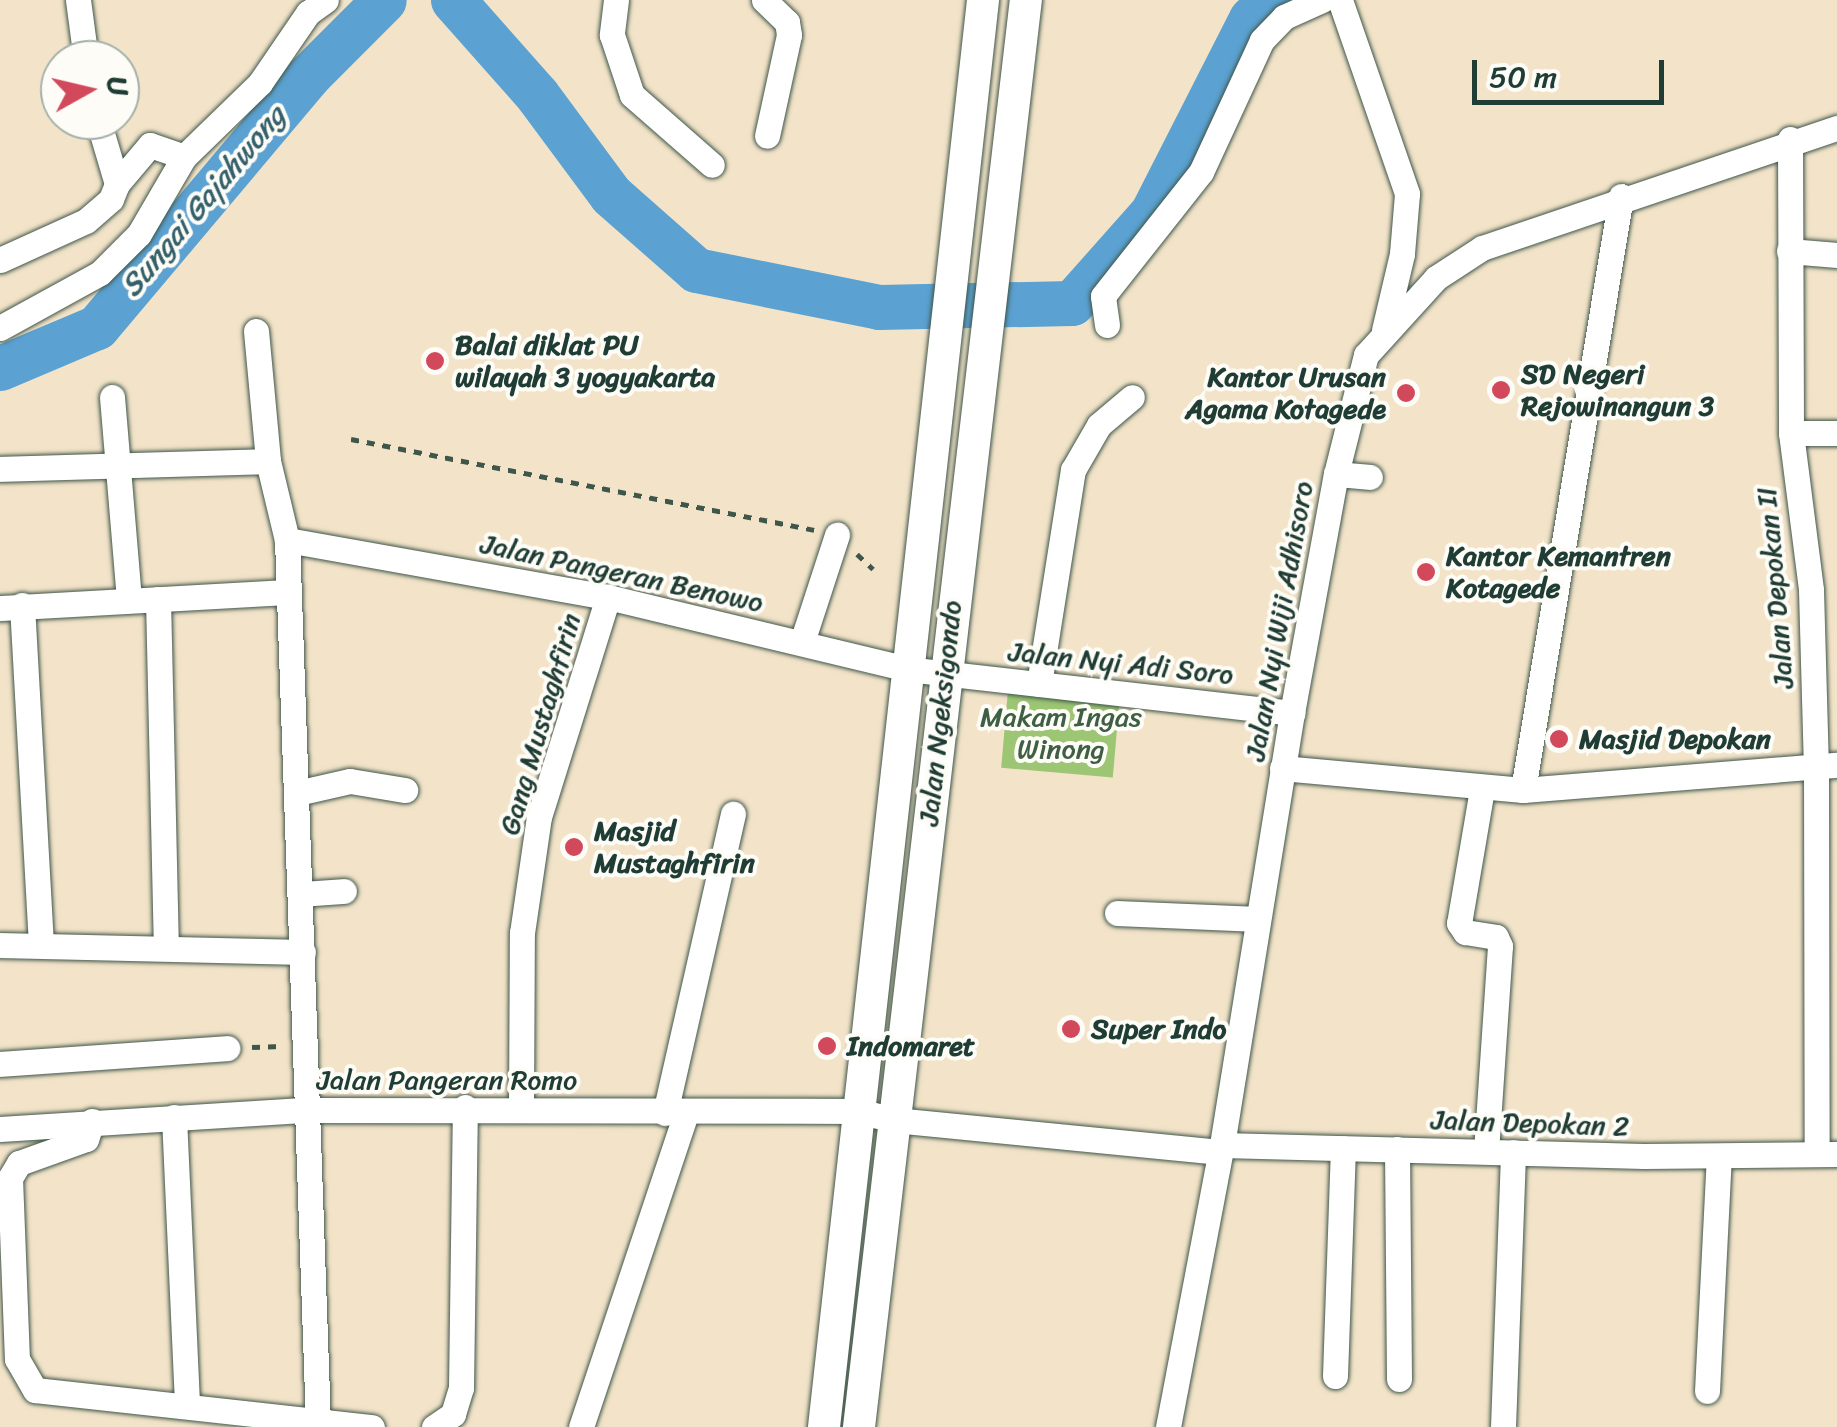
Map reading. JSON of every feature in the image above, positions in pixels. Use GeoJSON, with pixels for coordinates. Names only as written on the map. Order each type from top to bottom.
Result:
{"type":"FeatureCollection","features":[{"type":"Feature","properties":{"kind":"main road","name":"Jalan Ngeksigondo"},"geometry":{"type":"LineString","coordinates":[[824,1427],[983,0]]}},
{"type":"Feature","properties":{"kind":"main road","name":"Jalan Ngeksigondo"},"geometry":{"type":"LineString","coordinates":[[859,1427],[1003,162],[1026,0]]}},
{"type":"Feature","properties":{"kind":"street"},"geometry":{"type":"LineString","coordinates":[[78,0],[83,40]]}},
{"type":"Feature","properties":{"kind":"street"},"geometry":{"type":"LineString","coordinates":[[0,328],[100,273],[139,234],[184,157],[260,82],[308,13],[326,0]]}},
{"type":"Feature","properties":{"kind":"street"},"geometry":{"type":"LineString","coordinates":[[616,0],[612,35],[632,94],[712,165]]}},
{"type":"Feature","properties":{"kind":"street"},"geometry":{"type":"LineString","coordinates":[[764,0],[787,22],[789,35],[767,136]]}},
{"type":"Feature","properties":{"kind":"street"},"geometry":{"type":"LineString","coordinates":[[1107,324],[1103,296],[1201,172],[1262,40],[1293,11],[1322,0]]}},
{"type":"Feature","properties":{"kind":"street"},"geometry":{"type":"LineString","coordinates":[[1340,0],[1407,194],[1402,254],[1384,330]]}},
{"type":"Feature","properties":{"kind":"street","name":"Jalan Nyi Wiji Adhisoro"},"geometry":{"type":"LineString","coordinates":[[1168,1427],[1221,1148],[1292,712],[1336,474],[1366,355],[1384,330],[1436,278],[1482,248],[1621,196],[1790,139],[1837,128]]}},
{"type":"Feature","properties":{"kind":"street","name":"Jalan Depokan II"},"geometry":{"type":"LineString","coordinates":[[1790,139],[1794,193],[1788,251],[1792,434],[1827,766],[1827,1154]]}},
{"type":"Feature","properties":{"kind":"street"},"geometry":{"type":"LineString","coordinates":[[104,140],[117,184]]}},
{"type":"Feature","properties":{"kind":"street"},"geometry":{"type":"LineString","coordinates":[[0,260],[86,221],[111,199],[117,184],[150,145],[184,157]]}},
{"type":"Feature","properties":{"kind":"street"},"geometry":{"type":"LineString","coordinates":[[1523,790],[1621,196]]}},
{"type":"Feature","properties":{"kind":"street"},"geometry":{"type":"LineString","coordinates":[[1788,251],[1837,255]]}},
{"type":"Feature","properties":{"kind":"street"},"geometry":{"type":"LineString","coordinates":[[256,331],[268,461],[286,540],[318,1424]]}},
{"type":"Feature","properties":{"kind":"street"},"geometry":{"type":"LineString","coordinates":[[1039,684],[1073,470],[1099,424],[1132,396]]}},
{"type":"Feature","properties":{"kind":"street"},"geometry":{"type":"LineString","coordinates":[[112,397],[121,467],[129,600]]}},
{"type":"Feature","properties":{"kind":"street"},"geometry":{"type":"LineString","coordinates":[[1792,434],[1837,433]]}},
{"type":"Feature","properties":{"kind":"street"},"geometry":{"type":"LineString","coordinates":[[0,469],[268,461]]}},
{"type":"Feature","properties":{"kind":"street"},"geometry":{"type":"LineString","coordinates":[[1336,474],[1370,477]]}},
{"type":"Feature","properties":{"kind":"street"},"geometry":{"type":"LineString","coordinates":[[802,642],[837,535]]}},
{"type":"Feature","properties":{"kind":"street","name":"Jalan Pangeran Benowo"},"geometry":{"type":"LineString","coordinates":[[286,540],[608,597],[944,674]]}},
{"type":"Feature","properties":{"kind":"street"},"geometry":{"type":"LineString","coordinates":[[41,944],[11,606],[288,592]]}},
{"type":"Feature","properties":{"kind":"street","name":"Gang Mustaghfirin"},"geometry":{"type":"LineString","coordinates":[[522,1106],[522,933],[539,817],[608,597]]}},
{"type":"Feature","properties":{"kind":"street"},"geometry":{"type":"LineString","coordinates":[[158,598],[166,944]]}},
{"type":"Feature","properties":{"kind":"street","name":"Jalan Nyi Adi Soro"},"geometry":{"type":"LineString","coordinates":[[944,674],[1292,712]]}},
{"type":"Feature","properties":{"kind":"street"},"geometry":{"type":"LineString","coordinates":[[1282,768],[1523,790],[1827,766]]}},
{"type":"Feature","properties":{"kind":"street"},"geometry":{"type":"LineString","coordinates":[[296,793],[350,781],[405,790]]}},
{"type":"Feature","properties":{"kind":"street"},"geometry":{"type":"LineString","coordinates":[[1482,789],[1459,923],[1465,932],[1499,940],[1486,1151]]}},
{"type":"Feature","properties":{"kind":"street"},"geometry":{"type":"LineString","coordinates":[[581,1427],[675,1113],[734,814]]}},
{"type":"Feature","properties":{"kind":"street"},"geometry":{"type":"LineString","coordinates":[[301,894],[344,890]]}},
{"type":"Feature","properties":{"kind":"street"},"geometry":{"type":"LineString","coordinates":[[1117,913],[1258,919]]}},
{"type":"Feature","properties":{"kind":"street"},"geometry":{"type":"LineString","coordinates":[[0,945],[166,944],[303,952]]}},
{"type":"Feature","properties":{"kind":"street"},"geometry":{"type":"LineString","coordinates":[[0,1064],[227,1048]]}},
{"type":"Feature","properties":{"kind":"street","name":"Jalan Pangeran Romo"},"geometry":{"type":"LineString","coordinates":[[0,1129],[306,1110],[522,1106],[675,1113],[858,1111],[894,1120],[1221,1148]]}},
{"type":"Feature","properties":{"kind":"street"},"geometry":{"type":"LineString","coordinates":[[434,1427],[452,1414],[462,1388],[465,1107]]}},
{"type":"Feature","properties":{"kind":"street"},"geometry":{"type":"LineString","coordinates":[[174,1117],[187,1404]]}},
{"type":"Feature","properties":{"kind":"street"},"geometry":{"type":"LineString","coordinates":[[92,1121],[86,1138],[18,1164],[10,1178],[18,1359],[23,1375],[46,1395],[187,1404],[318,1424],[372,1427]]}},
{"type":"Feature","properties":{"kind":"street","name":"Jalan Depokan 2"},"geometry":{"type":"LineString","coordinates":[[1221,1148],[1719,1156],[1827,1154]]}},
{"type":"Feature","properties":{"kind":"street"},"geometry":{"type":"LineString","coordinates":[[1335,1376],[1344,1148]]}},
{"type":"Feature","properties":{"kind":"street"},"geometry":{"type":"LineString","coordinates":[[1396,1149],[1399,1379]]}},
{"type":"Feature","properties":{"kind":"street"},"geometry":{"type":"LineString","coordinates":[[1502,1427],[1513,1152]]}},
{"type":"Feature","properties":{"kind":"street"},"geometry":{"type":"LineString","coordinates":[[1707,1391],[1719,1156]]}},
{"type":"Feature","properties":{"kind":"path"},"geometry":{"type":"LineString","coordinates":[[351,439],[837,535],[874,569]]}},
{"type":"Feature","properties":{"kind":"path"},"geometry":{"type":"LineString","coordinates":[[227,1048],[304,1044]]}},
{"type":"Feature","properties":{"kind":"green space","name":"Makam Ingas Winong"},"geometry":{"type":"Polygon","coordinates":[[[1008,690],[1120,700],[1113,777],[1001,768],[1008,690]]]}},
{"type":"Feature","properties":{"kind":"waterway","name":"Sungai Gajahwong"},"geometry":{"type":"LineString","coordinates":[[0,368],[97,327],[308,76],[384,0]]}},
{"type":"Feature","properties":{"kind":"waterway","name":"Sungai Gajahwong"},"geometry":{"type":"LineString","coordinates":[[453,0],[537,95],[611,195],[696,270],[879,307],[1072,303],[1152,213],[1251,19],[1270,0]]}},
{"type":"Feature","properties":{"kind":"place","name":"Balai diklat PU wilayah 3 yogyakarta"},"geometry":{"type":"Point","coordinates":[435,361]}},
{"type":"Feature","properties":{"kind":"place","name":"SD Negeri Rejowinangun 3"},"geometry":{"type":"Point","coordinates":[1501,390]}},
{"type":"Feature","properties":{"kind":"place","name":"Kantor Urusan Agama Kotagede"},"geometry":{"type":"Point","coordinates":[1406,393]}},
{"type":"Feature","properties":{"kind":"place","name":"Kantor Kemantren Kotagede"},"geometry":{"type":"Point","coordinates":[1426,572]}},
{"type":"Feature","properties":{"kind":"place","name":"Masjid Depokan"},"geometry":{"type":"Point","coordinates":[1559,739]}},
{"type":"Feature","properties":{"kind":"place","name":"Masjid Mustaghfirin"},"geometry":{"type":"Point","coordinates":[574,847]}},
{"type":"Feature","properties":{"kind":"place","name":"Super Indo"},"geometry":{"type":"Point","coordinates":[1071,1029]}},
{"type":"Feature","properties":{"kind":"place","name":"Indomaret"},"geometry":{"type":"Point","coordinates":[827,1046]}}]}
